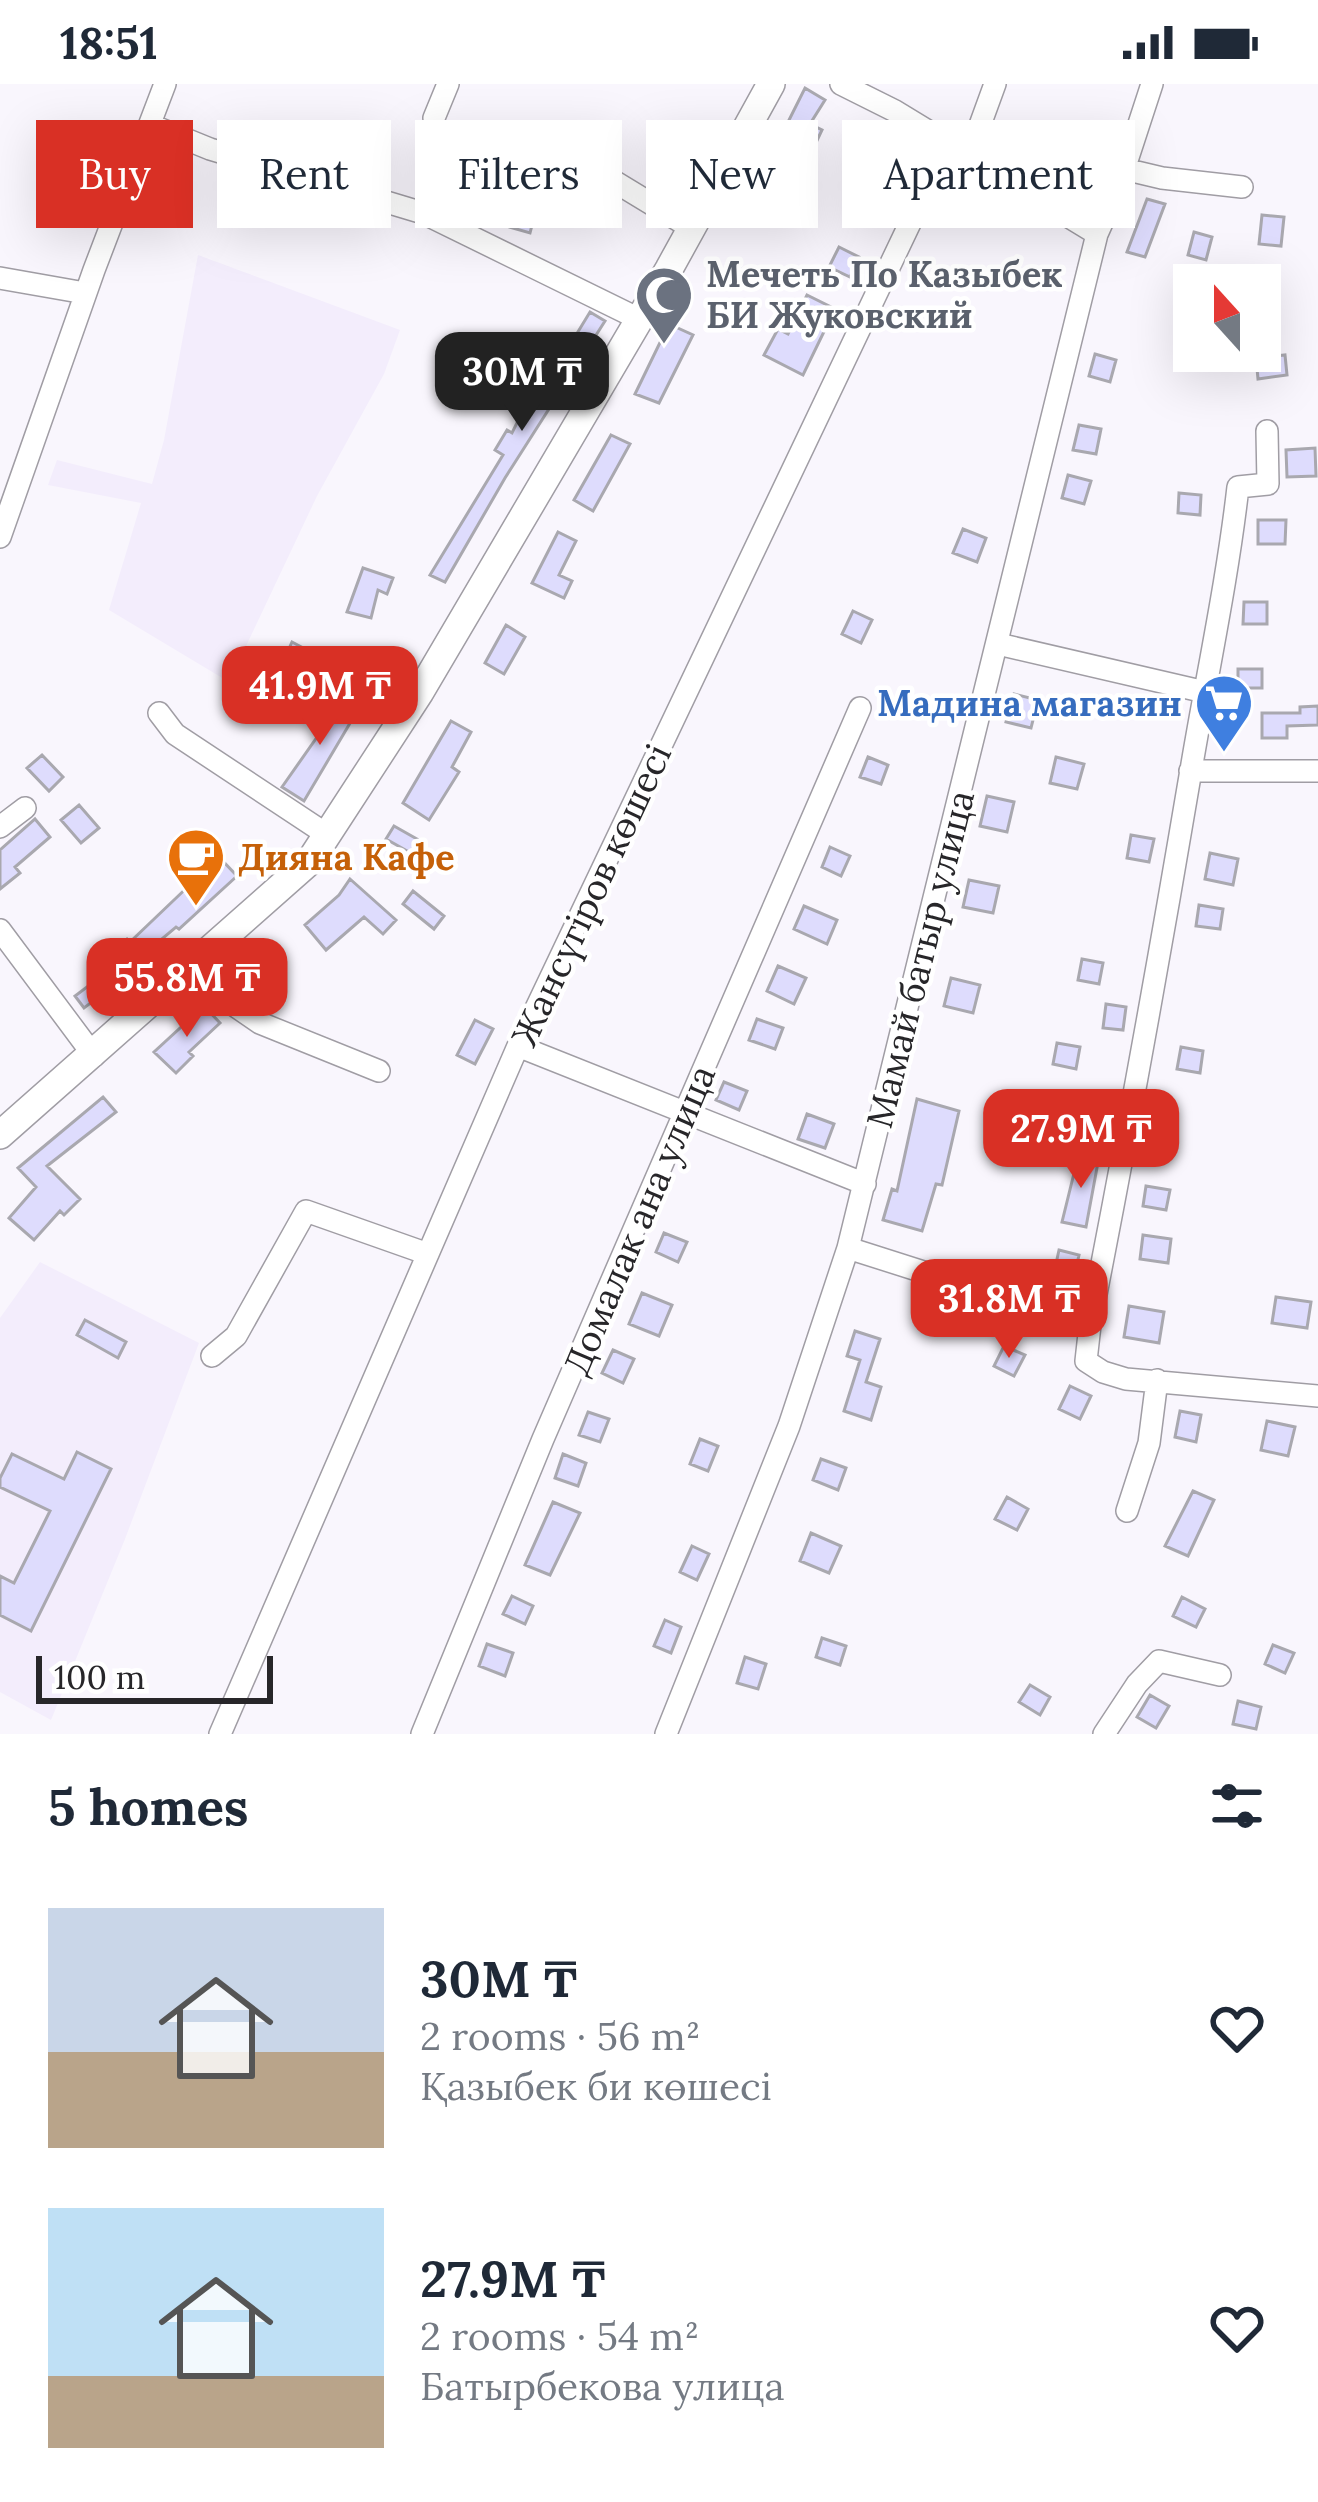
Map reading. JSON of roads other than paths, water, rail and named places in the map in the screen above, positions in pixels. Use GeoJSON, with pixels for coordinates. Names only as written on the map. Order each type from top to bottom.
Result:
{"type":"FeatureCollection","features":[{"type":"Feature","properties":{"kind":"main road"},"geometry":{"type":"LineString","coordinates":[[750,120],[770,84]]}},
{"type":"Feature","properties":{"kind":"main road"},"geometry":{"type":"LineString","coordinates":[[0,1134],[310,861],[420,692],[691,228]]}},
{"type":"Feature","properties":{"kind":"street"},"geometry":{"type":"LineString","coordinates":[[153,120],[165,84]]}},
{"type":"Feature","properties":{"kind":"street"},"geometry":{"type":"LineString","coordinates":[[434,118],[448,84]]}},
{"type":"Feature","properties":{"kind":"street"},"geometry":{"type":"LineString","coordinates":[[841,84],[909,120]]}},
{"type":"Feature","properties":{"kind":"street"},"geometry":{"type":"LineString","coordinates":[[982,120],[995,84]]}},
{"type":"Feature","properties":{"kind":"street","name":"Мамай батыр улица"},"geometry":{"type":"LineString","coordinates":[[1135,136],[1152,84]]}},
{"type":"Feature","properties":{"kind":"street"},"geometry":{"type":"LineString","coordinates":[[193,141],[423,213],[639,320]]}},
{"type":"Feature","properties":{"kind":"street"},"geometry":{"type":"LineString","coordinates":[[1135,172],[1241,187]]}},
{"type":"Feature","properties":{"kind":"street"},"geometry":{"type":"LineString","coordinates":[[0,537],[111,228]]}},
{"type":"Feature","properties":{"kind":"street","name":"Жансүгіров көшесі"},"geometry":{"type":"LineString","coordinates":[[220,1734],[518,1046],[908,228]]}},
{"type":"Feature","properties":{"kind":"street"},"geometry":{"type":"LineString","coordinates":[[1088,228],[1097,233]]}},
{"type":"Feature","properties":{"kind":"street","name":"Мамай батыр улица"},"geometry":{"type":"LineString","coordinates":[[666,1734],[789,1426],[848,1248],[1099,228]]}},
{"type":"Feature","properties":{"kind":"street"},"geometry":{"type":"LineString","coordinates":[[0,278],[86,293]]}},
{"type":"Feature","properties":{"kind":"street"},"geometry":{"type":"LineString","coordinates":[[1267,431],[1268,484],[1238,487],[1219,629],[1086,1361],[1126,1378],[1318,1396]]}},
{"type":"Feature","properties":{"kind":"street"},"geometry":{"type":"LineString","coordinates":[[0,460],[26,465]]}},
{"type":"Feature","properties":{"kind":"street"},"geometry":{"type":"LineString","coordinates":[[998,644],[1205,692]]}},
{"type":"Feature","properties":{"kind":"street","name":"Домалак ана улица"},"geometry":{"type":"LineString","coordinates":[[422,1734],[543,1439],[860,708]]}},
{"type":"Feature","properties":{"kind":"street"},"geometry":{"type":"LineString","coordinates":[[159,713],[175,734],[326,834]]}},
{"type":"Feature","properties":{"kind":"street"},"geometry":{"type":"LineString","coordinates":[[1190,771],[1318,771]]}},
{"type":"Feature","properties":{"kind":"street"},"geometry":{"type":"LineString","coordinates":[[0,826],[26,808]]}},
{"type":"Feature","properties":{"kind":"street"},"geometry":{"type":"LineString","coordinates":[[0,930],[94,1055]]}},
{"type":"Feature","properties":{"kind":"street"},"geometry":{"type":"LineString","coordinates":[[194,967],[222,998],[260,1023],[379,1071]]}},
{"type":"Feature","properties":{"kind":"street"},"geometry":{"type":"LineString","coordinates":[[518,1046],[865,1184]]}},
{"type":"Feature","properties":{"kind":"street"},"geometry":{"type":"LineString","coordinates":[[212,1356],[236,1336],[306,1211],[428,1254]]}},
{"type":"Feature","properties":{"kind":"street"},"geometry":{"type":"LineString","coordinates":[[848,1248],[1090,1325]]}},
{"type":"Feature","properties":{"kind":"street"},"geometry":{"type":"LineString","coordinates":[[1127,1511],[1149,1443],[1157,1380]]}},
{"type":"Feature","properties":{"kind":"street"},"geometry":{"type":"LineString","coordinates":[[1104,1734],[1159,1660],[1220,1675]]}},
{"type":"Feature","properties":{"kind":"place","name":"Мечеть По Казыбек БИ Жуковский"},"geometry":{"type":"Point","coordinates":[664,346]}},
{"type":"Feature","properties":{"kind":"place","name":"Мадина магазин"},"geometry":{"type":"Point","coordinates":[1224,754]}},
{"type":"Feature","properties":{"kind":"place","name":"Дияна Кафе"},"geometry":{"type":"Point","coordinates":[196,908]}}]}
